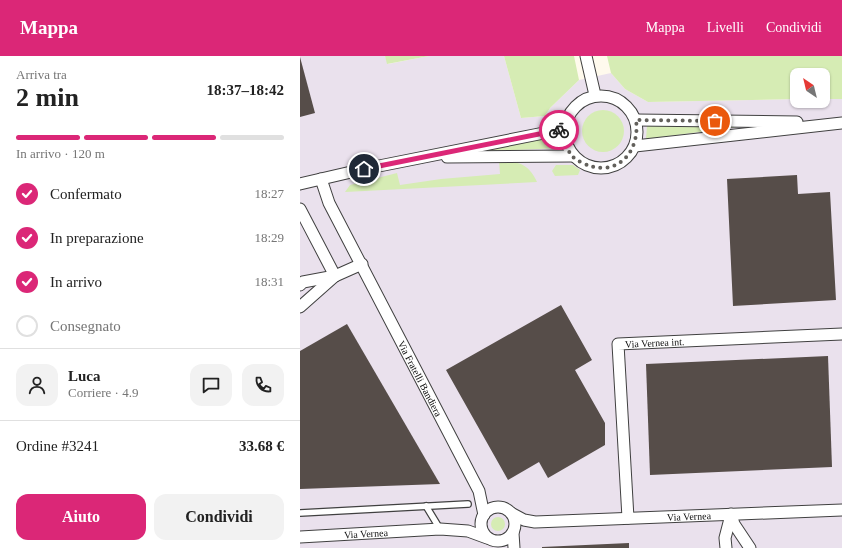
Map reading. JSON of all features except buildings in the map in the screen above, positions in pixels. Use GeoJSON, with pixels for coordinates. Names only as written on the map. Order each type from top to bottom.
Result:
{"type":"FeatureCollection","features":[{"type":"Feature","properties":{"kind":"street"},"geometry":{"type":"LineString","coordinates":[[586,56],[595,95]]}},
{"type":"Feature","properties":{"kind":"street"},"geometry":{"type":"LineString","coordinates":[[595,95],[608,96],[620,100],[630,109],[636,120],[638,133],[635,146],[625,159],[616,165],[604,168],[584,164],[572,156],[565,142],[564,129],[566,118],[573,107],[583,99],[595,95]]}},
{"type":"Feature","properties":{"kind":"street"},"geometry":{"type":"LineString","coordinates":[[636,120],[842,123]]}},
{"type":"Feature","properties":{"kind":"street"},"geometry":{"type":"LineString","coordinates":[[635,146],[842,123]]}},
{"type":"Feature","properties":{"kind":"street"},"geometry":{"type":"LineString","coordinates":[[300,184],[564,129]]}},
{"type":"Feature","properties":{"kind":"street"},"geometry":{"type":"LineString","coordinates":[[420,158],[572,156]]}},
{"type":"Feature","properties":{"kind":"street","name":"Via Fratelli Bandiera"},"geometry":{"type":"LineString","coordinates":[[321,179],[330,203],[479,491]]}},
{"type":"Feature","properties":{"kind":"street"},"geometry":{"type":"LineString","coordinates":[[300,209],[335,276]]}},
{"type":"Feature","properties":{"kind":"street"},"geometry":{"type":"LineString","coordinates":[[300,285],[303,282],[335,276],[362,264]]}},
{"type":"Feature","properties":{"kind":"street"},"geometry":{"type":"LineString","coordinates":[[300,307],[335,276]]}},
{"type":"Feature","properties":{"kind":"street","name":"Via Vernea int."},"geometry":{"type":"LineString","coordinates":[[628,518],[618,344],[842,334]]}},
{"type":"Feature","properties":{"kind":"street"},"geometry":{"type":"LineString","coordinates":[[479,491],[498,507]]}},
{"type":"Feature","properties":{"kind":"street"},"geometry":{"type":"LineString","coordinates":[[479,491],[483,516],[481,526],[487,538]]}},
{"type":"Feature","properties":{"kind":"street"},"geometry":{"type":"LineString","coordinates":[[456,529],[483,516],[493,508],[498,507],[504,508],[524,520],[535,522]]}},
{"type":"Feature","properties":{"kind":"street","name":"Via Vernea"},"geometry":{"type":"LineString","coordinates":[[535,522],[842,510]]}},
{"type":"Feature","properties":{"kind":"street"},"geometry":{"type":"LineString","coordinates":[[511,513],[515,520],[514,548]]}},
{"type":"Feature","properties":{"kind":"street"},"geometry":{"type":"LineString","coordinates":[[726,548],[725,538],[731,514]]}},
{"type":"Feature","properties":{"kind":"street"},"geometry":{"type":"LineString","coordinates":[[731,514],[734,524],[750,548]]}},
{"type":"Feature","properties":{"kind":"street"},"geometry":{"type":"LineString","coordinates":[[456,529],[477,533],[503,545],[514,532],[535,522]]}},
{"type":"Feature","properties":{"kind":"street","name":"Via Vernea"},"geometry":{"type":"LineString","coordinates":[[300,537],[313,542],[440,529],[456,529]]}},
{"type":"Feature","properties":{"kind":"lane"},"geometry":{"type":"LineString","coordinates":[[300,513],[468,504]]}},
{"type":"Feature","properties":{"kind":"lane"},"geometry":{"type":"LineString","coordinates":[[426,506],[440,529]]}},
{"type":"Feature","properties":{"kind":"shaded area"},"geometry":{"type":"Polygon","coordinates":[[[300,56],[385,56],[388,64],[429,56],[504,56],[521,118],[545,116],[550,108],[579,80],[611,73],[625,89],[648,102],[790,99],[790,108],[830,108],[830,99],[842,99],[842,548],[300,548],[300,56]]]}},
{"type":"Feature","properties":{"kind":"green space"},"geometry":{"type":"Polygon","coordinates":[[[385,56],[429,56],[387,64],[385,56]]]}},
{"type":"Feature","properties":{"kind":"green space"},"geometry":{"type":"Polygon","coordinates":[[[504,56],[574,56],[579,80],[550,108],[545,116],[521,118],[504,56]]]}},
{"type":"Feature","properties":{"kind":"green space"},"geometry":{"type":"Polygon","coordinates":[[[607,56],[842,56],[842,99],[830,99],[830,68],[790,68],[790,99],[648,102],[625,89],[611,73],[607,56]]]}},
{"type":"Feature","properties":{"kind":"green space"},"geometry":{"type":"Polygon","coordinates":[[[599,110],[607,110],[615,113],[621,119],[624,131],[621,143],[615,149],[607,152],[599,152],[591,149],[585,143],[582,135],[582,127],[585,119],[591,113],[599,110]]]}},
{"type":"Feature","properties":{"kind":"green space"},"geometry":{"type":"Polygon","coordinates":[[[761,124],[646,139],[647,126],[761,124]]]}},
{"type":"Feature","properties":{"kind":"green space"},"geometry":{"type":"Polygon","coordinates":[[[561,136],[564,148],[461,152],[561,136]]]}},
{"type":"Feature","properties":{"kind":"green space"},"geometry":{"type":"Polygon","coordinates":[[[499,161],[517,163],[526,167],[537,182],[345,192],[350,185],[397,173],[400,185],[441,179],[500,174],[499,161]]]}},
{"type":"Feature","properties":{"kind":"green space"},"geometry":{"type":"Polygon","coordinates":[[[556,165],[573,165],[580,170],[578,175],[555,176],[552,171],[556,165]]]}},
{"type":"Feature","properties":{"kind":"green space"},"geometry":{"type":"Polygon","coordinates":[[[498,517],[503,519],[505,524],[503,529],[498,531],[493,529],[491,524],[493,519],[498,517]]]}},
{"type":"Feature","properties":{"kind":"way so far"},"geometry":{"type":"LineString","coordinates":[[559,130],[564,129],[565,142],[572,156],[584,164],[597,168],[604,168],[616,165],[625,159],[635,146],[638,133],[636,120],[715,121]]}},
{"type":"Feature","properties":{"kind":"route"},"geometry":{"type":"LineString","coordinates":[[364,169],[559,130]]}}]}
